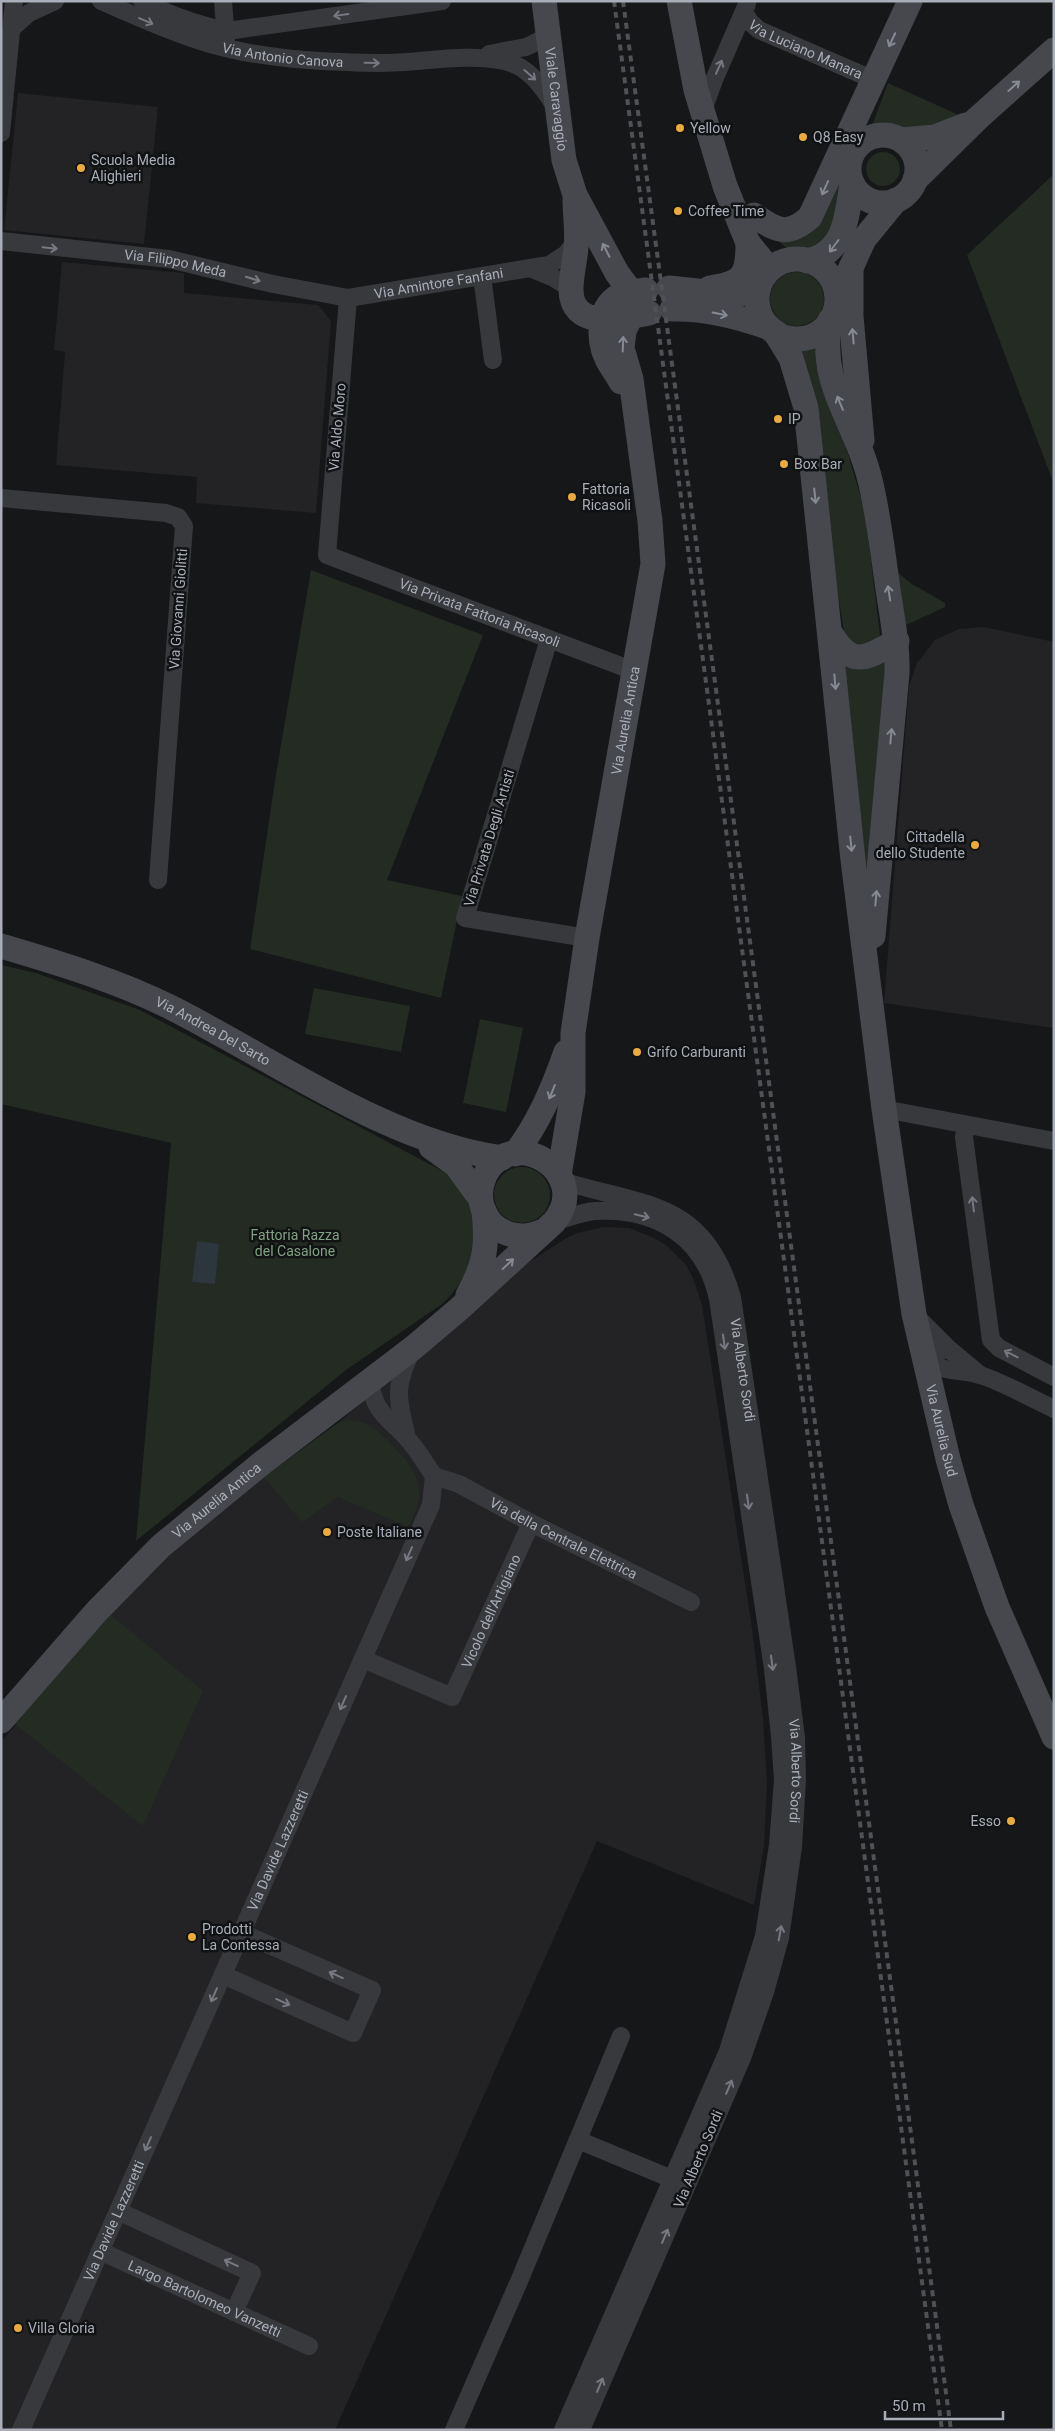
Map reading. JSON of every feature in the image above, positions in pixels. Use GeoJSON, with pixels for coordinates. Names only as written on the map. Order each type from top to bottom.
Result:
{"type":"FeatureCollection","features":[{"type":"Feature","properties":{"kind":"main road","name":"Viale Caravaggio"},"geometry":{"type":"LineString","coordinates":[[544,1],[564,160],[575,195],[617,273],[650,302]]}},
{"type":"Feature","properties":{"kind":"main road"},"geometry":{"type":"LineString","coordinates":[[679,1],[692,74],[725,186],[748,243],[761,259],[758,308],[764,322],[773,330],[791,358],[806,408],[853,860],[871,999]]}},
{"type":"Feature","properties":{"kind":"main road"},"geometry":{"type":"LineString","coordinates":[[754,215],[771,228],[780,230],[793,229],[810,217],[910,1]]}},
{"type":"Feature","properties":{"kind":"main road"},"geometry":{"type":"LineString","coordinates":[[873,82],[862,142],[851,156],[849,174],[857,192],[870,200],[886,203],[904,195],[915,180],[974,122],[1054,50]]}},
{"type":"Feature","properties":{"kind":"main road"},"geometry":{"type":"LineString","coordinates":[[862,142],[885,135],[901,140],[935,137],[974,122]]}},
{"type":"Feature","properties":{"kind":"main road"},"geometry":{"type":"LineString","coordinates":[[901,140],[915,158],[917,168],[915,180]]}},
{"type":"Feature","properties":{"kind":"main road"},"geometry":{"type":"LineString","coordinates":[[712,144],[754,215],[776,246],[801,260],[815,264],[828,275],[836,290],[826,350],[832,384],[862,455],[881,534],[897,641],[897,673],[874,922],[871,999]]}},
{"type":"Feature","properties":{"kind":"main road"},"geometry":{"type":"LineString","coordinates":[[698,290],[734,295],[761,283],[781,262],[820,258],[835,245],[846,220],[852,183]]}},
{"type":"Feature","properties":{"kind":"main road","name":"Viale Caravaggio"},"geometry":{"type":"LineString","coordinates":[[575,195],[576,241],[571,289],[572,299],[581,313],[590,318],[602,319]]}},
{"type":"Feature","properties":{"kind":"main road"},"geometry":{"type":"LineString","coordinates":[[602,319],[614,300],[621,294],[650,302],[739,318],[792,338],[809,336],[825,327],[864,240],[896,200]]}},
{"type":"Feature","properties":{"kind":"main road"},"geometry":{"type":"LineString","coordinates":[[650,302],[698,290],[729,285],[740,279],[747,266],[748,243]]}},
{"type":"Feature","properties":{"kind":"main road"},"geometry":{"type":"LineString","coordinates":[[851,267],[851,316],[862,419],[862,455]]}},
{"type":"Feature","properties":{"kind":"main road","name":"Via Aurelia Antica"},"geometry":{"type":"LineString","coordinates":[[1,1722],[97,1611],[161,1546],[262,1463],[460,1309],[548,1227],[564,1202],[561,1178],[573,1092],[573,1033],[587,938],[653,564],[650,521],[631,379],[622,348],[624,331],[650,302]]}},
{"type":"Feature","properties":{"kind":"main road","name":"Via Aurelia Antica"},"geometry":{"type":"LineString","coordinates":[[602,319],[603,350],[634,406]]}},
{"type":"Feature","properties":{"kind":"main road"},"geometry":{"type":"LineString","coordinates":[[831,634],[840,649],[847,655],[859,658],[867,658],[876,654],[897,641]]}},
{"type":"Feature","properties":{"kind":"main road","name":"Via Andrea Del Sarto"},"geometry":{"type":"LineString","coordinates":[[1,946],[104,979],[171,1007],[358,1108],[416,1136],[465,1151],[509,1156]]}},
{"type":"Feature","properties":{"kind":"main road","name":"Via Aurelia Sud"},"geometry":{"type":"LineString","coordinates":[[871,999],[884,1110],[914,1314],[948,1459],[964,1515],[998,1607],[1054,1737]]}},
{"type":"Feature","properties":{"kind":"main road","name":"Via Aurelia Antica"},"geometry":{"type":"LineString","coordinates":[[460,1309],[479,1275],[486,1247],[482,1205],[484,1178],[492,1166],[509,1156],[534,1127],[551,1094],[573,1033]]}},
{"type":"Feature","properties":{"kind":"main road","name":"Via Andrea Del Sarto"},"geometry":{"type":"LineString","coordinates":[[416,1136],[456,1165],[482,1205]]}},
{"type":"Feature","properties":{"kind":"main road"},"geometry":{"type":"LineString","coordinates":[[509,1156],[528,1153],[541,1157],[551,1164],[561,1178]]}},
{"type":"Feature","properties":{"kind":"main road"},"geometry":{"type":"LineString","coordinates":[[482,1205],[495,1227],[506,1233],[525,1237],[548,1227]]}},
{"type":"Feature","properties":{"kind":"street"},"geometry":{"type":"LineString","coordinates":[[1,133],[14,1]]}},
{"type":"Feature","properties":{"kind":"street"},"geometry":{"type":"LineString","coordinates":[[12,28],[29,13],[55,1]]}},
{"type":"Feature","properties":{"kind":"street","name":"Via Antonio Canova"},"geometry":{"type":"LineString","coordinates":[[101,1],[157,25],[226,39],[442,1]]}},
{"type":"Feature","properties":{"kind":"street","name":"Via Antonio Canova"},"geometry":{"type":"LineString","coordinates":[[142,1],[170,14],[205,26],[226,39],[258,54],[321,62],[388,63],[473,58],[526,47],[549,36]]}},
{"type":"Feature","properties":{"kind":"street"},"geometry":{"type":"LineString","coordinates":[[223,1],[226,39]]}},
{"type":"Feature","properties":{"kind":"street"},"geometry":{"type":"LineString","coordinates":[[702,113],[746,6]]}},
{"type":"Feature","properties":{"kind":"street","name":"Via Luciano Manara"},"geometry":{"type":"LineString","coordinates":[[746,6],[750,22],[759,30],[873,82]]}},
{"type":"Feature","properties":{"kind":"street","name":"Via Antonio Canova"},"geometry":{"type":"LineString","coordinates":[[473,58],[506,61],[526,71],[543,87],[557,111]]}},
{"type":"Feature","properties":{"kind":"street","name":"Via Filippo Meda"},"geometry":{"type":"LineString","coordinates":[[1,241],[169,259],[273,284],[348,298]]}},
{"type":"Feature","properties":{"kind":"street","name":"Via Amintore Fanfani"},"geometry":{"type":"LineString","coordinates":[[348,298],[530,268],[558,261],[576,241]]}},
{"type":"Feature","properties":{"kind":"street"},"geometry":{"type":"LineString","coordinates":[[530,268],[554,278],[571,289]]}},
{"type":"Feature","properties":{"kind":"street"},"geometry":{"type":"LineString","coordinates":[[482,276],[493,360]]}},
{"type":"Feature","properties":{"kind":"street","name":"Via Aldo Moro"},"geometry":{"type":"LineString","coordinates":[[327,555],[348,298]]}},
{"type":"Feature","properties":{"kind":"street","name":"Via Giovanni Giolitti"},"geometry":{"type":"LineString","coordinates":[[1,498],[166,513],[178,517],[184,526],[158,880]]}},
{"type":"Feature","properties":{"kind":"street","name":"Via Privata Fattoria Ricasoli"},"geometry":{"type":"LineString","coordinates":[[327,555],[634,670]]}},
{"type":"Feature","properties":{"kind":"street","name":"Via Privata Degli Artisti"},"geometry":{"type":"LineString","coordinates":[[549,639],[465,918],[587,938]]}},
{"type":"Feature","properties":{"kind":"street"},"geometry":{"type":"LineString","coordinates":[[884,1110],[1054,1141]]}},
{"type":"Feature","properties":{"kind":"street"},"geometry":{"type":"LineString","coordinates":[[966,1125],[964,1137],[991,1340],[999,1348],[1054,1377]]}},
{"type":"Feature","properties":{"kind":"street","name":"Via Alberto Sordi"},"geometry":{"type":"LineString","coordinates":[[561,1178],[656,1206],[677,1215],[694,1228],[705,1240],[714,1253],[728,1282],[732,1297],[788,1667],[796,1736],[797,1780],[793,1848],[781,1929],[765,1992],[742,2058],[581,2430]]}},
{"type":"Feature","properties":{"kind":"street","name":"Via Alberto Sordi"},"geometry":{"type":"LineString","coordinates":[[548,1227],[594,1211],[624,1213],[664,1222],[696,1249],[710,1272],[718,1299],[773,1669],[783,1780],[778,1844],[764,1936],[750,1988],[728,2051],[563,2430]]}},
{"type":"Feature","properties":{"kind":"street"},"geometry":{"type":"LineString","coordinates":[[914,1314],[950,1350],[981,1375],[1053,1406]]}},
{"type":"Feature","properties":{"kind":"street"},"geometry":{"type":"LineString","coordinates":[[407,1438],[399,1404],[398,1387],[400,1376],[412,1348]]}},
{"type":"Feature","properties":{"kind":"street"},"geometry":{"type":"LineString","coordinates":[[950,1350],[935,1349],[923,1356],[930,1363],[950,1372],[981,1375]]}},
{"type":"Feature","properties":{"kind":"street"},"geometry":{"type":"LineString","coordinates":[[932,1391],[938,1381],[950,1372]]}},
{"type":"Feature","properties":{"kind":"street"},"geometry":{"type":"LineString","coordinates":[[370,1380],[399,1404]]}},
{"type":"Feature","properties":{"kind":"street"},"geometry":{"type":"LineString","coordinates":[[370,1380],[371,1395],[378,1410],[407,1438],[434,1476]]}},
{"type":"Feature","properties":{"kind":"street"},"geometry":{"type":"LineString","coordinates":[[343,1401],[363,1404],[378,1410]]}},
{"type":"Feature","properties":{"kind":"street","name":"Via della Centrale Elettrica"},"geometry":{"type":"LineString","coordinates":[[434,1476],[459,1484],[531,1523],[691,1602]]}},
{"type":"Feature","properties":{"kind":"street","name":"Via Davide Lazzeretti"},"geometry":{"type":"LineString","coordinates":[[21,2430],[431,1505],[434,1476]]}},
{"type":"Feature","properties":{"kind":"street","name":"Vicolo dell'Artigiano"},"geometry":{"type":"LineString","coordinates":[[363,1659],[452,1698],[531,1523]]}},
{"type":"Feature","properties":{"kind":"street"},"geometry":{"type":"LineString","coordinates":[[223,1975],[353,2033],[361,2016],[372,1990],[242,1933]]}},
{"type":"Feature","properties":{"kind":"street"},"geometry":{"type":"LineString","coordinates":[[454,2430],[621,2036]]}},
{"type":"Feature","properties":{"kind":"street"},"geometry":{"type":"LineString","coordinates":[[578,2140],[672,2179]]}},
{"type":"Feature","properties":{"kind":"street"},"geometry":{"type":"LineString","coordinates":[[118,2211],[252,2273],[234,2312]]}},
{"type":"Feature","properties":{"kind":"street","name":"Largo Bartolomeo Vanzetti"},"geometry":{"type":"LineString","coordinates":[[100,2251],[309,2346]]}},
{"type":"Feature","properties":{"kind":"shaded area","name":"Scuola Media Alighieri"},"geometry":{"type":"Polygon","coordinates":[[[18,93],[158,107],[144,244],[4,230],[18,93]]]}},
{"type":"Feature","properties":{"kind":"shaded area"},"geometry":{"type":"Polygon","coordinates":[[[62,262],[184,273],[184,293],[318,305],[331,321],[316,513],[196,503],[197,477],[56,465],[65,352],[54,350],[62,262]]]}},
{"type":"Feature","properties":{"kind":"shaded area","name":"Cittadella dello Studente"},"geometry":{"type":"Polygon","coordinates":[[[984,627],[1054,642],[1054,1028],[884,1003],[909,686],[917,663],[935,640],[959,629],[984,627]]]}},
{"type":"Feature","properties":{"kind":"shaded area"},"geometry":{"type":"Polygon","coordinates":[[[603,1227],[629,1228],[666,1245],[686,1265],[693,1278],[702,1305],[752,1628],[763,1719],[767,1783],[764,1846],[754,1905],[597,1841],[335,2430],[1,2430],[1,1742],[136,1583],[264,1477],[338,1423],[518,1269],[577,1233],[603,1227]]]}},
{"type":"Feature","properties":{"kind":"shaded area"},"geometry":{"type":"Polygon","coordinates":[[[197,1241],[219,1244],[215,1284],[192,1282],[197,1241]]]}},
{"type":"Feature","properties":{"kind":"green space"},"geometry":{"type":"Polygon","coordinates":[[[888,83],[961,116],[922,128],[870,131],[888,83]]]}},
{"type":"Feature","properties":{"kind":"green space"},"geometry":{"type":"Polygon","coordinates":[[[883,152],[890,153],[895,157],[899,162],[899,176],[895,181],[890,185],[883,186],[876,185],[871,181],[867,176],[866,169],[867,162],[871,157],[876,153],[883,152]]]}},
{"type":"Feature","properties":{"kind":"green space"},"geometry":{"type":"Polygon","coordinates":[[[1054,174],[1054,484],[967,255],[1054,174]]]}},
{"type":"Feature","properties":{"kind":"green space"},"geometry":{"type":"Polygon","coordinates":[[[834,182],[843,182],[828,242],[798,253],[785,247],[776,238],[834,182]]]}},
{"type":"Feature","properties":{"kind":"green space"},"geometry":{"type":"Polygon","coordinates":[[[797,272],[807,274],[816,280],[822,289],[824,299],[822,309],[816,318],[807,324],[797,326],[787,324],[778,318],[772,309],[770,299],[772,289],[778,280],[787,274],[797,272]]]}},
{"type":"Feature","properties":{"kind":"green space"},"geometry":{"type":"Polygon","coordinates":[[[821,345],[825,378],[865,511],[880,635],[878,640],[865,651],[845,639],[800,351],[821,345]]]}},
{"type":"Feature","properties":{"kind":"green space"},"geometry":{"type":"Polygon","coordinates":[[[311,570],[483,635],[387,880],[462,896],[441,998],[250,949],[276,774],[311,570]]]}},
{"type":"Feature","properties":{"kind":"green space"},"geometry":{"type":"Polygon","coordinates":[[[897,572],[912,584],[945,603],[945,607],[904,626],[897,572]]]}},
{"type":"Feature","properties":{"kind":"green space"},"geometry":{"type":"Polygon","coordinates":[[[887,659],[869,894],[839,662],[852,667],[869,668],[887,659]]]}},
{"type":"Feature","properties":{"kind":"green space","name":"Fattoria Razza del Casalone"},"geometry":{"type":"Polygon","coordinates":[[[1,965],[36,973],[140,1010],[448,1174],[464,1196],[471,1210],[475,1239],[473,1254],[461,1281],[442,1304],[346,1370],[136,1541],[171,1143],[1,1104],[1,965]]]}},
{"type":"Feature","properties":{"kind":"green space"},"geometry":{"type":"Polygon","coordinates":[[[314,988],[410,1006],[401,1052],[305,1034],[314,988]]]}},
{"type":"Feature","properties":{"kind":"green space"},"geometry":{"type":"Polygon","coordinates":[[[480,1019],[523,1028],[506,1112],[463,1103],[480,1019]]]}},
{"type":"Feature","properties":{"kind":"green space"},"geometry":{"type":"Polygon","coordinates":[[[522,1167],[533,1169],[542,1175],[548,1184],[550,1195],[548,1206],[542,1215],[533,1221],[522,1223],[511,1221],[502,1215],[496,1206],[494,1195],[496,1184],[502,1175],[511,1169],[522,1167]]]}},
{"type":"Feature","properties":{"kind":"green space"},"geometry":{"type":"Polygon","coordinates":[[[354,1420],[375,1429],[399,1452],[413,1471],[419,1490],[415,1513],[408,1527],[338,1497],[302,1522],[264,1477],[338,1423],[354,1420]]]}},
{"type":"Feature","properties":{"kind":"green space"},"geometry":{"type":"Polygon","coordinates":[[[108,1613],[203,1691],[143,1826],[15,1724],[108,1613]]]}},
{"type":"Feature","properties":{"kind":"railway"},"geometry":{"type":"LineString","coordinates":[[614,1],[942,2430]]}},
{"type":"Feature","properties":{"kind":"railway"},"geometry":{"type":"LineString","coordinates":[[623,1],[951,2430]]}},
{"type":"Feature","properties":{"kind":"place","name":"Yellow"},"geometry":{"type":"Point","coordinates":[680,128]}},
{"type":"Feature","properties":{"kind":"place","name":"Q8 Easy"},"geometry":{"type":"Point","coordinates":[803,137]}},
{"type":"Feature","properties":{"kind":"place","name":"Scuola Media Alighieri"},"geometry":{"type":"Point","coordinates":[81,168]}},
{"type":"Feature","properties":{"kind":"place","name":"Coffee Time"},"geometry":{"type":"Point","coordinates":[678,211]}},
{"type":"Feature","properties":{"kind":"place","name":"IP"},"geometry":{"type":"Point","coordinates":[778,419]}},
{"type":"Feature","properties":{"kind":"place","name":"Box Bar"},"geometry":{"type":"Point","coordinates":[784,464]}},
{"type":"Feature","properties":{"kind":"place","name":"Fattoria Ricasoli"},"geometry":{"type":"Point","coordinates":[572,497]}},
{"type":"Feature","properties":{"kind":"place","name":"Cittadella dello Studente"},"geometry":{"type":"Point","coordinates":[975,845]}},
{"type":"Feature","properties":{"kind":"place","name":"Grifo Carburanti"},"geometry":{"type":"Point","coordinates":[637,1052]}},
{"type":"Feature","properties":{"kind":"place","name":"Poste Italiane"},"geometry":{"type":"Point","coordinates":[327,1532]}},
{"type":"Feature","properties":{"kind":"place","name":"Esso"},"geometry":{"type":"Point","coordinates":[1011,1821]}},
{"type":"Feature","properties":{"kind":"place","name":"Prodotti La Contessa"},"geometry":{"type":"Point","coordinates":[192,1937]}},
{"type":"Feature","properties":{"kind":"place","name":"Villa Gloria"},"geometry":{"type":"Point","coordinates":[18,2328]}}]}
